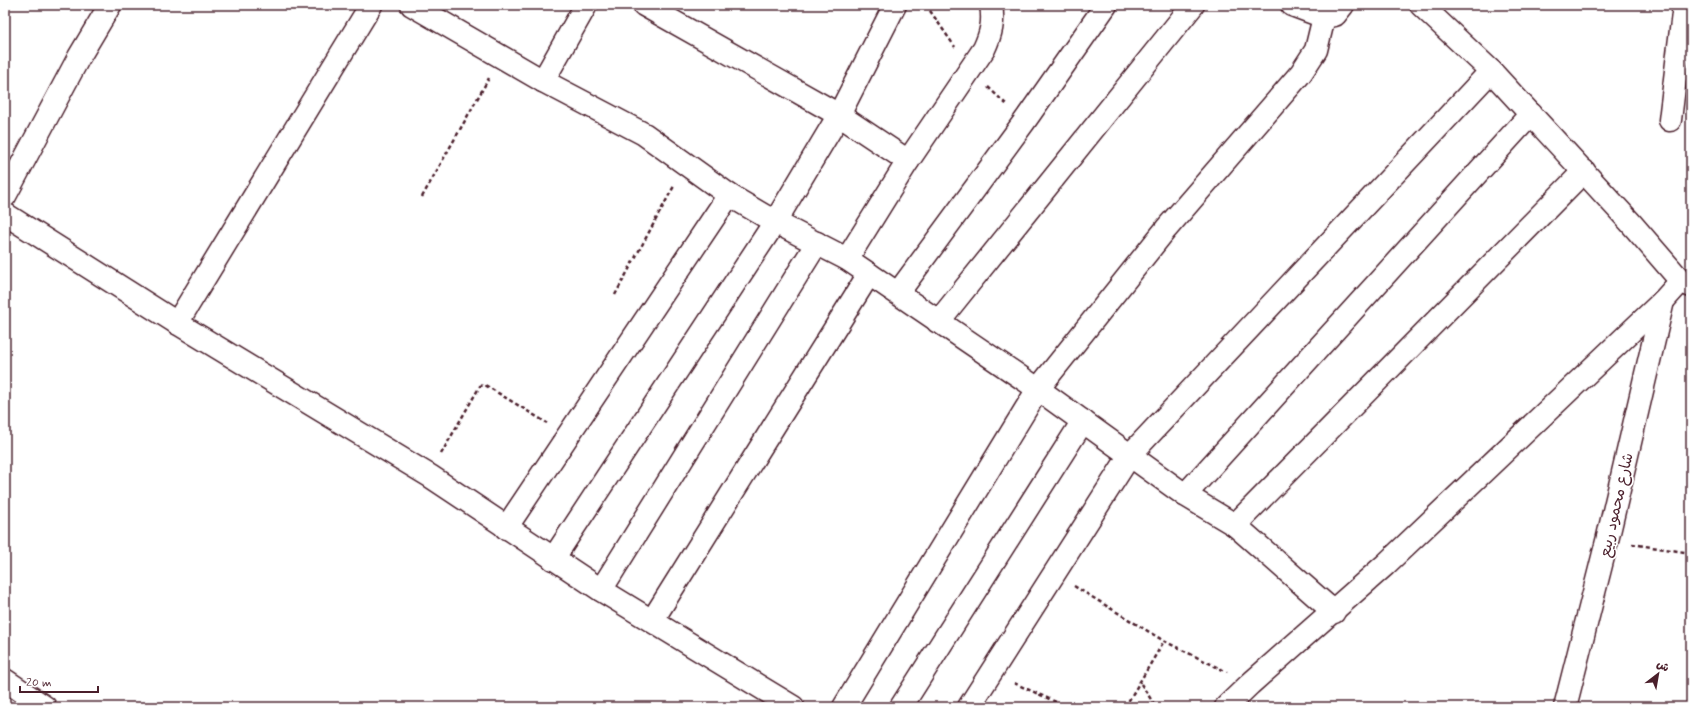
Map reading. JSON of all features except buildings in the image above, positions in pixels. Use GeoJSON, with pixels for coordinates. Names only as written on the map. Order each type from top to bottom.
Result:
{"type":"FeatureCollection","features":[{"type":"Feature","properties":{"kind":"street"},"geometry":{"type":"LineString","coordinates":[[5,196],[79,57],[110,5]]}},
{"type":"Feature","properties":{"kind":"street"},"geometry":{"type":"LineString","coordinates":[[177,323],[372,5]]}},
{"type":"Feature","properties":{"kind":"street"},"geometry":{"type":"LineString","coordinates":[[412,5],[543,81],[644,134],[730,194],[775,222],[817,242],[847,259],[1038,389],[1185,495],[1235,525],[1334,612]]}},
{"type":"Feature","properties":{"kind":"street"},"geometry":{"type":"LineString","coordinates":[[543,81],[586,5]]}},
{"type":"Feature","properties":{"kind":"street"},"geometry":{"type":"LineString","coordinates":[[644,5],[840,115],[908,161]]}},
{"type":"Feature","properties":{"kind":"street"},"geometry":{"type":"LineString","coordinates":[[553,559],[775,222],[840,115],[895,5]]}},
{"type":"Feature","properties":{"kind":"street"},"geometry":{"type":"LineString","coordinates":[[847,259],[908,161],[984,49],[990,36],[993,22],[992,5]]}},
{"type":"Feature","properties":{"kind":"street"},"geometry":{"type":"LineString","coordinates":[[898,293],[1024,122],[1106,5]]}},
{"type":"Feature","properties":{"kind":"street"},"geometry":{"type":"LineString","coordinates":[[938,322],[1192,5]]}},
{"type":"Feature","properties":{"kind":"street"},"geometry":{"type":"LineString","coordinates":[[1292,5],[1324,17],[1334,15],[1343,5]]}},
{"type":"Feature","properties":{"kind":"street"},"geometry":{"type":"LineString","coordinates":[[1226,707],[1250,684],[1334,612],[1663,301],[1686,284],[1491,70],[1421,5]]}},
{"type":"Feature","properties":{"kind":"street"},"geometry":{"type":"LineString","coordinates":[[1670,120],[1684,5]]}},
{"type":"Feature","properties":{"kind":"street"},"geometry":{"type":"LineString","coordinates":[[844,707],[1038,389],[1166,229],[1301,73],[1316,50],[1324,17]]}},
{"type":"Feature","properties":{"kind":"street"},"geometry":{"type":"LineString","coordinates":[[969,707],[1130,455],[1491,70]]}},
{"type":"Feature","properties":{"kind":"street"},"geometry":{"type":"LineString","coordinates":[[1185,495],[1531,114]]}},
{"type":"Feature","properties":{"kind":"street"},"geometry":{"type":"LineString","coordinates":[[1235,525],[1584,172]]}},
{"type":"Feature","properties":{"kind":"street"},"geometry":{"type":"LineString","coordinates":[[506,528],[730,194]]}},
{"type":"Feature","properties":{"kind":"street"},"geometry":{"type":"LineString","coordinates":[[5,214],[177,323],[430,476],[601,590],[793,707]]}},
{"type":"Feature","properties":{"kind":"street"},"geometry":{"type":"LineString","coordinates":[[601,590],[817,242]]}},
{"type":"Feature","properties":{"kind":"street"},"geometry":{"type":"LineString","coordinates":[[652,621],[869,274]]}},
{"type":"Feature","properties":{"kind":"street","name":"شارع محمود ربيع"},"geometry":{"type":"LineString","coordinates":[[1565,707],[1607,541],[1663,301]]}},
{"type":"Feature","properties":{"kind":"street"},"geometry":{"type":"LineString","coordinates":[[901,707],[1082,421]]}},
{"type":"Feature","properties":{"kind":"street"},"geometry":{"type":"LineString","coordinates":[[5,680],[45,707]]}},
{"type":"Feature","properties":{"kind":"path"},"geometry":{"type":"LineString","coordinates":[[422,197],[501,57]]}},
{"type":"Feature","properties":{"kind":"path"},"geometry":{"type":"LineString","coordinates":[[614,295],[687,163]]}},
{"type":"Feature","properties":{"kind":"path"},"geometry":{"type":"LineString","coordinates":[[430,476],[480,386],[486,385],[568,436]]}},
{"type":"Feature","properties":{"kind":"path"},"geometry":{"type":"LineString","coordinates":[[1607,541],[1691,553]]}},
{"type":"Feature","properties":{"kind":"path"},"geometry":{"type":"LineString","coordinates":[[1054,574],[1164,641],[1250,684]]}},
{"type":"Feature","properties":{"kind":"path"},"geometry":{"type":"LineString","coordinates":[[1126,707],[1141,684],[1164,641]]}},
{"type":"Feature","properties":{"kind":"path"},"geometry":{"type":"LineString","coordinates":[[991,672],[1067,707]]}},
{"type":"Feature","properties":{"kind":"path"},"geometry":{"type":"LineString","coordinates":[[1141,684],[1156,707]]}}]}
